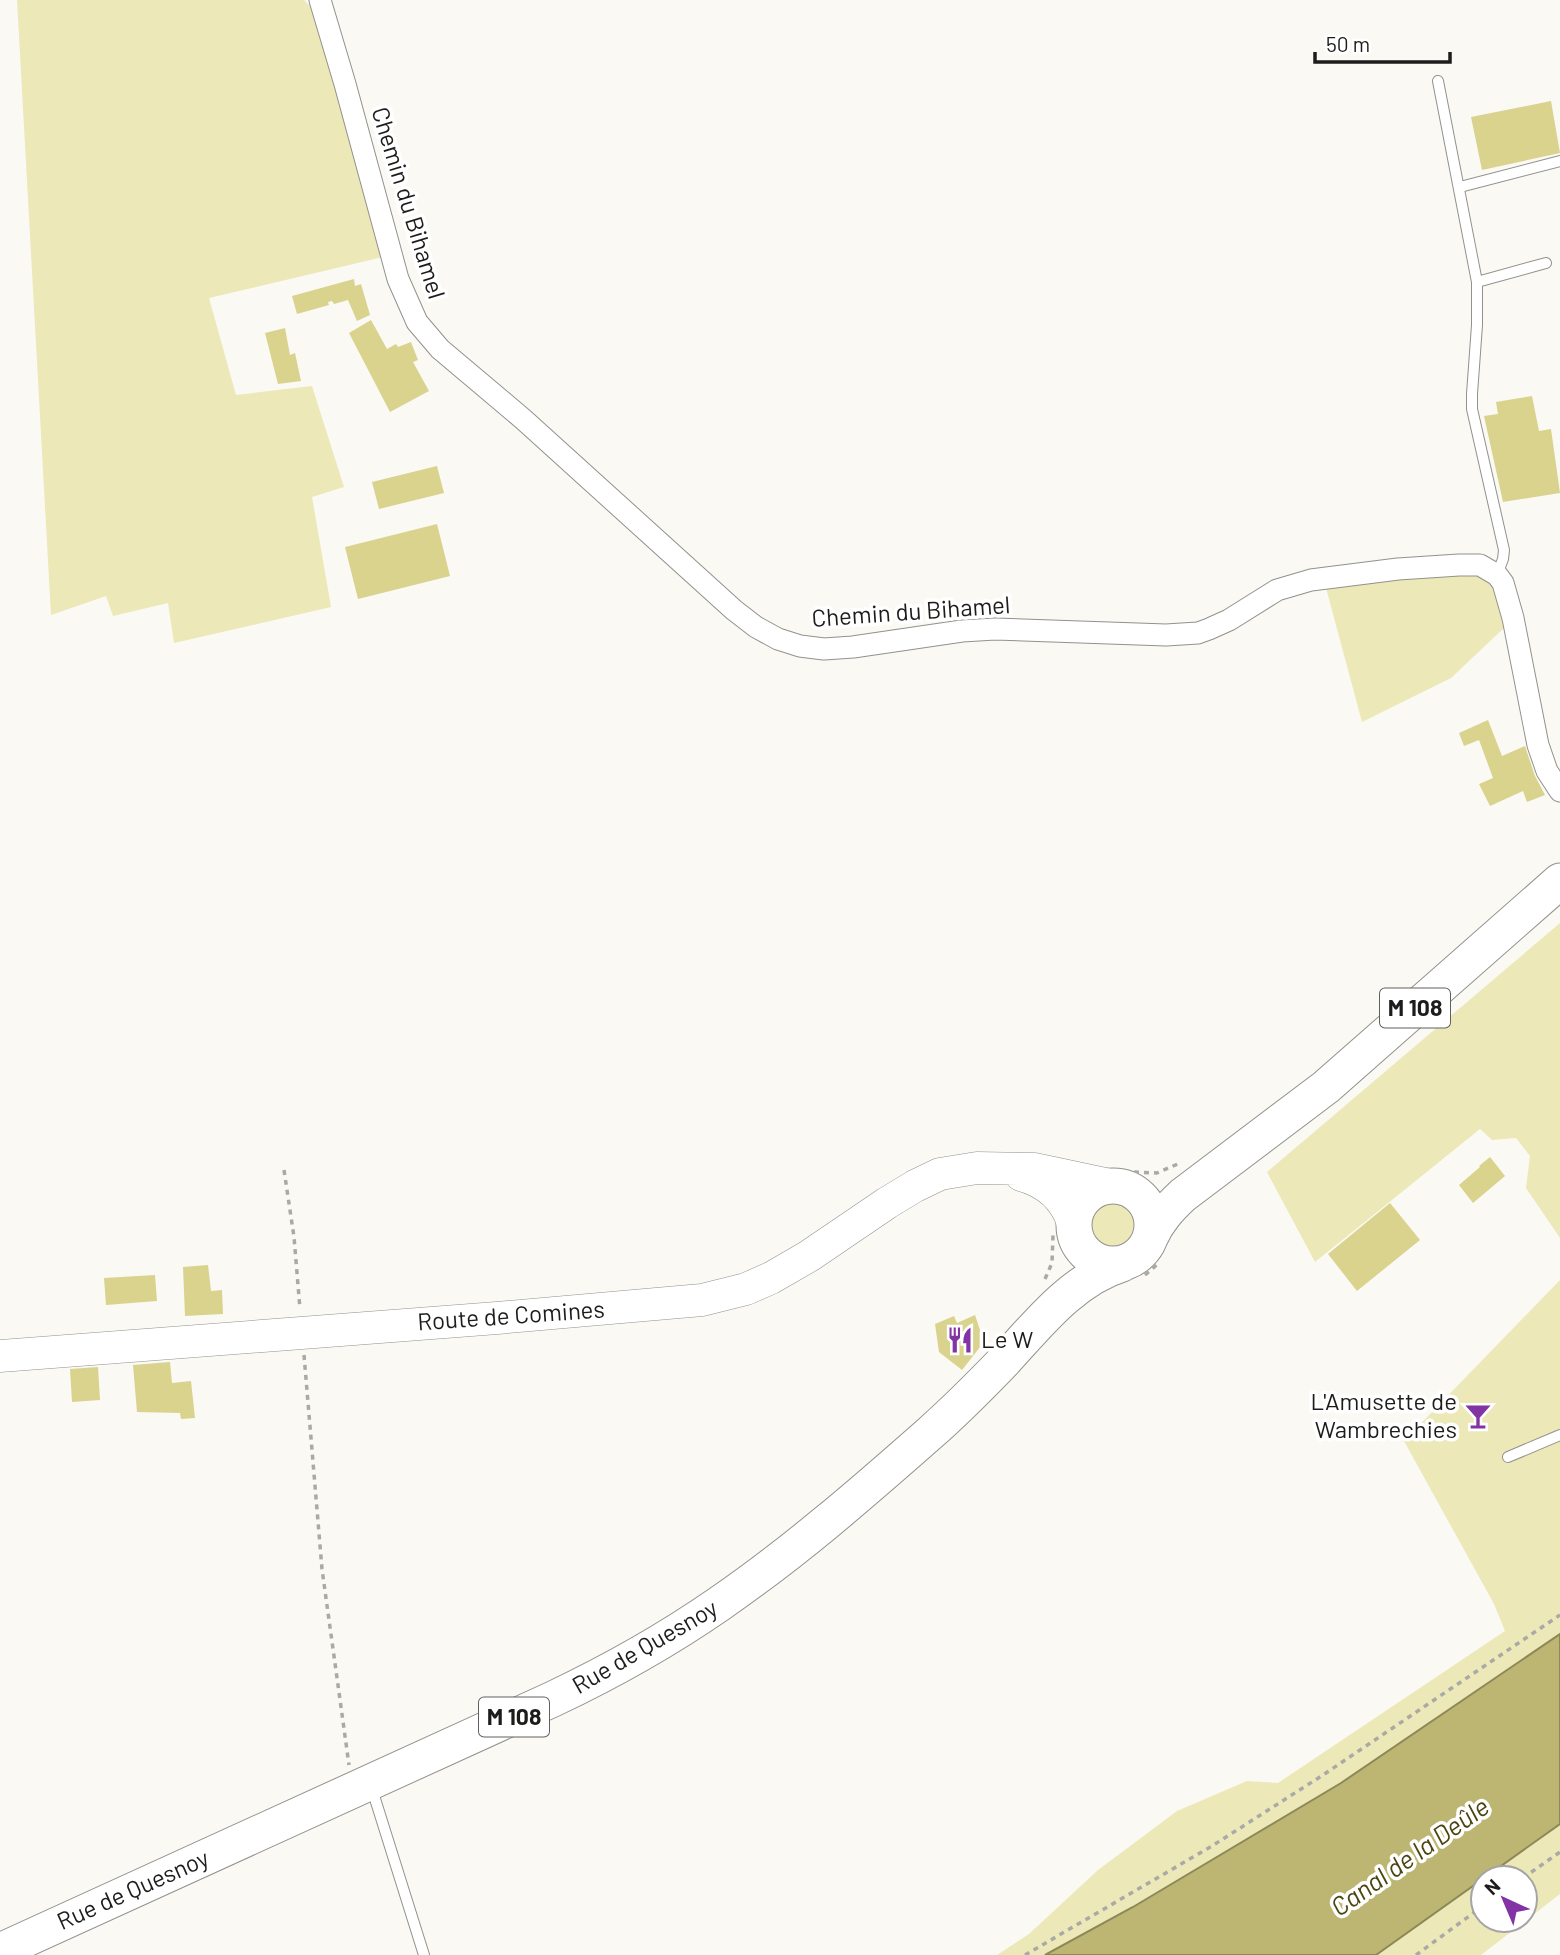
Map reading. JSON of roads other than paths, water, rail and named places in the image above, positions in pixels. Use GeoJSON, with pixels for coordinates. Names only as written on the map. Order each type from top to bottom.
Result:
{"type":"FeatureCollection","features":[{"type":"Feature","properties":{"kind":"main road","name":"M 108"},"geometry":{"type":"LineString","coordinates":[[1159,1245],[1157,1223],[1173,1204],[1326,1087],[1560,881]]}},
{"type":"Feature","properties":{"kind":"main road","name":"M 108"},"geometry":{"type":"LineString","coordinates":[[1121,1181],[1150,1187],[1185,1176],[1267,1132]]}},
{"type":"Feature","properties":{"kind":"main road"},"geometry":{"type":"LineString","coordinates":[[1121,1181],[1147,1205],[1159,1245],[1132,1259],[1131,1271],[1094,1260],[1082,1250],[1067,1230],[1084,1198],[1097,1189],[1121,1181]]}},
{"type":"Feature","properties":{"kind":"main road","name":"Rue de Quesnoy"},"geometry":{"type":"LineString","coordinates":[[1032,1329],[1069,1263],[1067,1230]]}},
{"type":"Feature","properties":{"kind":"main road","name":"Rue de Quesnoy"},"geometry":{"type":"LineString","coordinates":[[0,1951],[570,1691],[675,1633],[718,1605],[800,1544],[928,1436],[974,1393],[1032,1329],[1092,1277],[1107,1268],[1131,1271]]}},
{"type":"Feature","properties":{"kind":"street","name":"Chemin du Bihamel"},"geometry":{"type":"LineString","coordinates":[[320,0],[398,279],[411,313],[423,331],[744,619],[767,634],[789,643],[824,649],[995,629],[1147,636],[1198,633],[1219,625],[1277,590],[1311,580],[1388,570],[1471,564],[1480,565],[1497,575]]}},
{"type":"Feature","properties":{"kind":"street"},"geometry":{"type":"LineString","coordinates":[[1497,575],[1503,583],[1513,618],[1538,745],[1547,771],[1560,791]]}},
{"type":"Feature","properties":{"kind":"street","name":"Route de Comines"},"geometry":{"type":"LineString","coordinates":[[0,1356],[702,1300],[758,1284],[796,1264],[922,1182],[951,1172],[989,1168],[1034,1169],[1121,1181]]}},
{"type":"Feature","properties":{"kind":"street","name":"Route de Comines"},"geometry":{"type":"LineString","coordinates":[[989,1168],[1027,1177],[1044,1185],[1065,1205],[1067,1230]]}},
{"type":"Feature","properties":{"kind":"lane"},"geometry":{"type":"LineString","coordinates":[[1438,81],[1477,282],[1472,409],[1504,550],[1497,575]]}},
{"type":"Feature","properties":{"kind":"lane"},"geometry":{"type":"LineString","coordinates":[[1460,187],[1560,161]]}},
{"type":"Feature","properties":{"kind":"lane"},"geometry":{"type":"LineString","coordinates":[[1477,282],[1546,263]]}},
{"type":"Feature","properties":{"kind":"lane"},"geometry":{"type":"LineString","coordinates":[[1508,1457],[1560,1435]]}},
{"type":"Feature","properties":{"kind":"lane"},"geometry":{"type":"LineString","coordinates":[[362,1787],[424,1955]]}},
{"type":"Feature","properties":{"kind":"water","name":"Canal de la Deûle"},"geometry":{"type":"Polygon","coordinates":[[[1560,1634],[1560,1824],[1504,1864],[1469,1864],[1469,1889],[1376,1955],[1045,1955],[1133,1907],[1341,1783],[1560,1634]]]}},
{"type":"Feature","properties":{"kind":"place","name":"Le W"},"geometry":{"type":"Point","coordinates":[960,1340]}},
{"type":"Feature","properties":{"kind":"place","name":"L'Amusette de Wambrechies"},"geometry":{"type":"Point","coordinates":[1478,1416]}}]}
